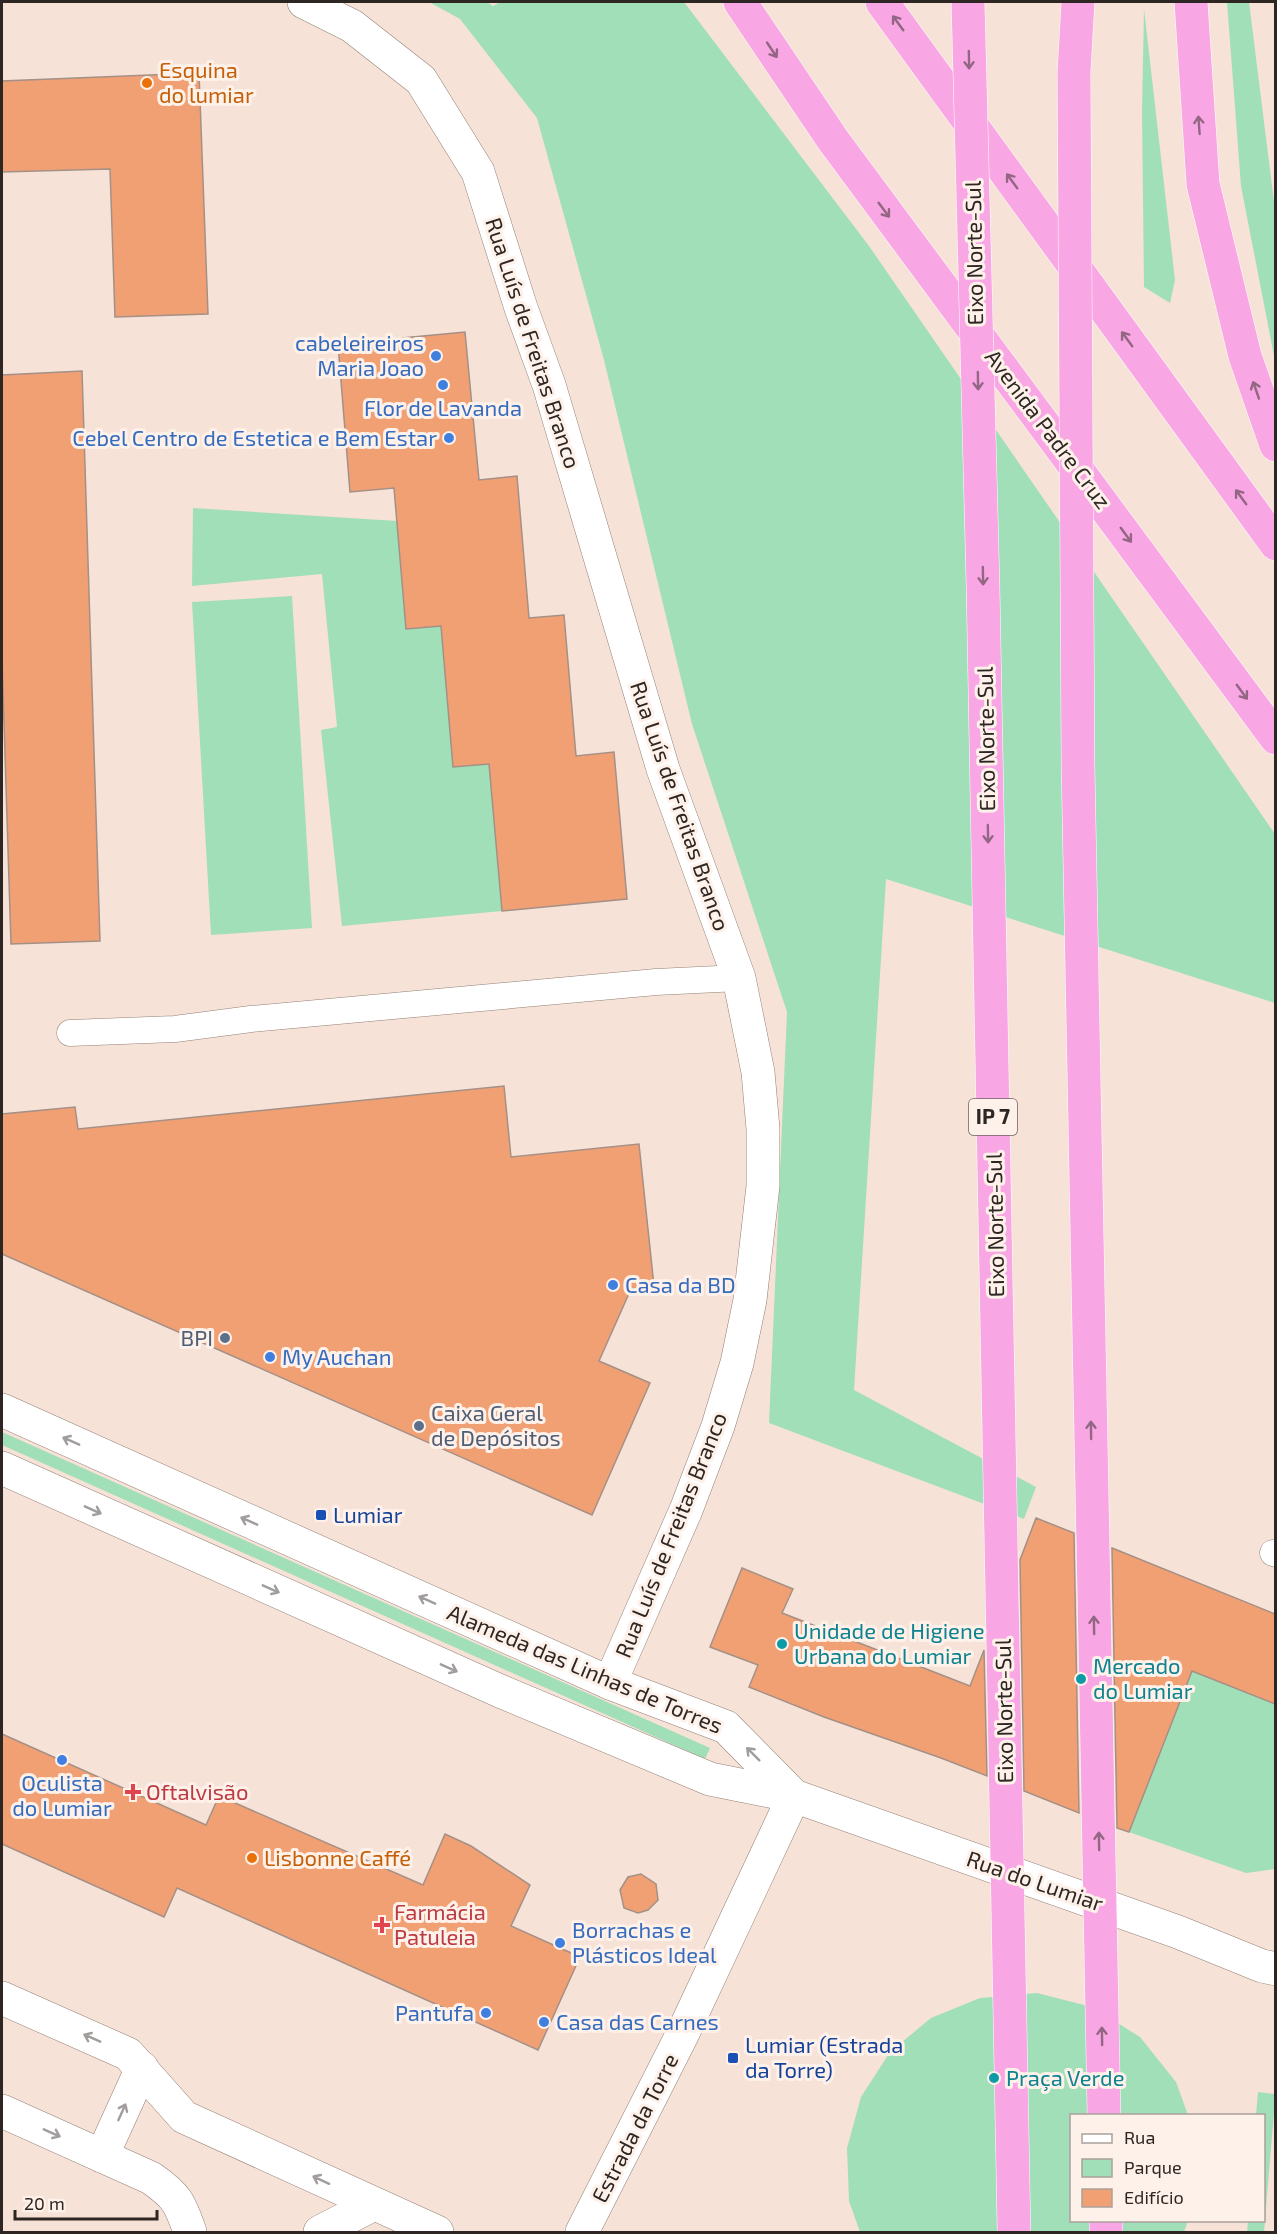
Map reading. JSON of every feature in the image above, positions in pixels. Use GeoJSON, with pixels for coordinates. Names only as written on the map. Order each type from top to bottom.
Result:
{"type":"FeatureCollection","features":[{"type":"Feature","properties":{"kind":"highway","name":"Avenida Padre Cruz"},"geometry":{"type":"LineString","coordinates":[[740,2],[833,140],[1275,738]]}},
{"type":"Feature","properties":{"kind":"highway"},"geometry":{"type":"LineString","coordinates":[[882,2],[1275,544]]}},
{"type":"Feature","properties":{"kind":"highway","name":"Eixo Norte-Sul"},"geometry":{"type":"LineString","coordinates":[[968,2],[983,598],[1014,2232]]}},
{"type":"Feature","properties":{"kind":"highway"},"geometry":{"type":"LineString","coordinates":[[1078,2],[1074,72],[1077,753],[1104,2114]]}},
{"type":"Feature","properties":{"kind":"highway"},"geometry":{"type":"LineString","coordinates":[[1191,2],[1203,183],[1245,356],[1275,445]]}},
{"type":"Feature","properties":{"kind":"street","name":"Rua Luís de Freitas Branco"},"geometry":{"type":"LineString","coordinates":[[304,2],[352,26],[421,80],[478,172],[521,308],[549,385],[663,769],[739,978],[758,1072],[763,1129],[763,1186],[750,1299],[737,1363],[718,1426],[665,1559],[610,1683]]}},
{"type":"Feature","properties":{"kind":"street","name":"Alameda das Linhas de Torres"},"geometry":{"type":"LineString","coordinates":[[2,1410],[610,1683],[726,1727],[794,1796]]}},
{"type":"Feature","properties":{"kind":"street"},"geometry":{"type":"LineString","coordinates":[[2,1468],[500,1691],[710,1779],[794,1796]]}},
{"type":"Feature","properties":{"kind":"street","name":"Rua do Lumiar"},"geometry":{"type":"LineString","coordinates":[[794,1796],[1178,1932],[1262,1966],[1275,1969]]}},
{"type":"Feature","properties":{"kind":"street","name":"Estrada da Torre"},"geometry":{"type":"LineString","coordinates":[[582,2232],[682,2035],[794,1796]]}},
{"type":"Feature","properties":{"kind":"street"},"geometry":{"type":"LineString","coordinates":[[2,1998],[128,2054],[184,2117],[437,2232]]}},
{"type":"Feature","properties":{"kind":"street"},"geometry":{"type":"LineString","coordinates":[[102,2156],[141,2068]]}},
{"type":"Feature","properties":{"kind":"street"},"geometry":{"type":"LineString","coordinates":[[2,2111],[151,2178],[166,2189],[180,2204],[190,2232]]}},
{"type":"Feature","properties":{"kind":"street"},"geometry":{"type":"LineString","coordinates":[[320,2232],[374,2204]]}},
{"type":"Feature","properties":{"kind":"lane"},"geometry":{"type":"LineString","coordinates":[[70,1033],[175,1029],[251,1018],[656,982],[739,978]]}},
{"type":"Feature","properties":{"kind":"green space"},"geometry":{"type":"Polygon","coordinates":[[[429,2],[487,2],[493,6],[500,2],[684,2],[869,246],[1275,834],[1275,1003],[886,879],[854,1390],[1036,1487],[1024,1519],[769,1423],[787,1012],[692,724],[604,360],[537,118],[460,19],[429,2]]]}},
{"type":"Feature","properties":{"kind":"green space"},"geometry":{"type":"Polygon","coordinates":[[[1227,2],[1249,2],[1275,210],[1275,361],[1241,186],[1227,2]]]}},
{"type":"Feature","properties":{"kind":"green space"},"geometry":{"type":"Polygon","coordinates":[[[1144,9],[1175,280],[1170,303],[1144,287],[1142,111],[1144,9]]]}},
{"type":"Feature","properties":{"kind":"green space"},"geometry":{"type":"Polygon","coordinates":[[[193,508],[397,521],[406,629],[441,626],[454,767],[489,764],[502,911],[342,926],[321,730],[337,727],[322,574],[192,586],[193,508]]]}},
{"type":"Feature","properties":{"kind":"green space"},"geometry":{"type":"Polygon","coordinates":[[[292,596],[312,928],[211,935],[192,602],[292,596]]]}},
{"type":"Feature","properties":{"kind":"green space"},"geometry":{"type":"Polygon","coordinates":[[[2,1432],[710,1748],[705,1759],[2,1445],[2,1432]]]}},
{"type":"Feature","properties":{"kind":"green space"},"geometry":{"type":"Polygon","coordinates":[[[1192,1671],[1275,1704],[1275,1869],[1246,1873],[1129,1832],[1192,1671]]]}},
{"type":"Feature","properties":{"kind":"green space"},"geometry":{"type":"Polygon","coordinates":[[[1037,1993],[1092,2007],[1140,2037],[1176,2082],[1188,2114],[1070,2114],[1070,2222],[1188,2222],[1184,2232],[860,2232],[849,2201],[847,2148],[861,2097],[890,2052],[931,2018],[980,1998],[1037,1993]]]}},
{"type":"Feature","properties":{"kind":"green space"},"geometry":{"type":"Polygon","coordinates":[[[1258,2092],[1275,2094],[1265,2220],[1265,2114],[1256,2114],[1258,2092]]]}},
{"type":"Feature","properties":{"kind":"green space"},"geometry":{"type":"Polygon","coordinates":[[[1248,2222],[1265,2222],[1264,2232],[1247,2232],[1248,2222]]]}},
{"type":"Feature","properties":{"kind":"building"},"geometry":{"type":"Polygon","coordinates":[[[199,73],[208,314],[115,317],[110,169],[2,172],[2,81],[199,73]]]}},
{"type":"Feature","properties":{"kind":"building"},"geometry":{"type":"Polygon","coordinates":[[[465,332],[479,480],[517,476],[529,618],[564,615],[576,756],[614,752],[627,899],[502,911],[489,764],[453,767],[441,626],[406,629],[394,488],[350,492],[338,344],[465,332]]]}},
{"type":"Feature","properties":{"kind":"building"},"geometry":{"type":"Polygon","coordinates":[[[82,371],[100,941],[11,944],[2,660],[2,375],[82,371]]]}},
{"type":"Feature","properties":{"kind":"building"},"geometry":{"type":"Polygon","coordinates":[[[504,1086],[511,1157],[639,1144],[654,1286],[631,1289],[599,1361],[650,1383],[592,1515],[2,1254],[2,1114],[75,1107],[78,1129],[504,1086]]]}},
{"type":"Feature","properties":{"kind":"building"},"geometry":{"type":"Polygon","coordinates":[[[1036,1518],[1074,1533],[1079,1813],[1024,1791],[1020,1560],[1036,1518]]]}},
{"type":"Feature","properties":{"kind":"building"},"geometry":{"type":"Polygon","coordinates":[[[1112,1548],[1275,1614],[1275,1704],[1192,1671],[1129,1832],[1117,1828],[1112,1548]]]}},
{"type":"Feature","properties":{"kind":"building"},"geometry":{"type":"Polygon","coordinates":[[[742,1568],[793,1589],[782,1613],[970,1686],[984,1650],[987,1776],[824,1717],[749,1687],[758,1665],[710,1647],[742,1568]]]}},
{"type":"Feature","properties":{"kind":"building"},"geometry":{"type":"Polygon","coordinates":[[[2,1734],[206,1825],[219,1796],[423,1885],[445,1834],[471,1846],[530,1885],[511,1926],[580,1957],[538,2050],[177,1888],[164,1917],[2,1844],[2,1734]]]}},
{"type":"Feature","properties":{"kind":"building"},"geometry":{"type":"Polygon","coordinates":[[[641,1874],[656,1884],[658,1900],[648,1910],[638,1913],[624,1908],[620,1890],[628,1877],[641,1874]]]}},
{"type":"Feature","properties":{"kind":"place","name":"Esquina do lumiar"},"geometry":{"type":"Point","coordinates":[147,83]}},
{"type":"Feature","properties":{"kind":"place","name":"cabeleireiros Maria Joao"},"geometry":{"type":"Point","coordinates":[436,356]}},
{"type":"Feature","properties":{"kind":"place","name":"Flor de Lavanda"},"geometry":{"type":"Point","coordinates":[443,385]}},
{"type":"Feature","properties":{"kind":"place","name":"Cebel Centro de Estetica e Bem Estar"},"geometry":{"type":"Point","coordinates":[449,438]}},
{"type":"Feature","properties":{"kind":"place","name":"Casa da BD"},"geometry":{"type":"Point","coordinates":[613,1285]}},
{"type":"Feature","properties":{"kind":"place","name":"BPI"},"geometry":{"type":"Point","coordinates":[225,1338]}},
{"type":"Feature","properties":{"kind":"place","name":"My Auchan"},"geometry":{"type":"Point","coordinates":[270,1357]}},
{"type":"Feature","properties":{"kind":"place","name":"Caixa Geral de Depósitos"},"geometry":{"type":"Point","coordinates":[419,1426]}},
{"type":"Feature","properties":{"kind":"place","name":"Lumiar"},"geometry":{"type":"Point","coordinates":[321,1515]}},
{"type":"Feature","properties":{"kind":"place","name":"Unidade de Higiene Urbana do Lumiar"},"geometry":{"type":"Point","coordinates":[782,1644]}},
{"type":"Feature","properties":{"kind":"place","name":"Mercado do Lumiar"},"geometry":{"type":"Point","coordinates":[1081,1679]}},
{"type":"Feature","properties":{"kind":"place","name":"Oculista do Lumiar"},"geometry":{"type":"Point","coordinates":[62,1760]}},
{"type":"Feature","properties":{"kind":"place","name":"Oftalvisão"},"geometry":{"type":"Point","coordinates":[133,1792]}},
{"type":"Feature","properties":{"kind":"place","name":"Lisbonne Caffé"},"geometry":{"type":"Point","coordinates":[252,1858]}},
{"type":"Feature","properties":{"kind":"place","name":"Farmácia Patuleia"},"geometry":{"type":"Point","coordinates":[382,1925]}},
{"type":"Feature","properties":{"kind":"place","name":"Borrachas e Plásticos Ideal"},"geometry":{"type":"Point","coordinates":[560,1943]}},
{"type":"Feature","properties":{"kind":"place","name":"Pantufa"},"geometry":{"type":"Point","coordinates":[486,2013]}},
{"type":"Feature","properties":{"kind":"place","name":"Casa das Carnes"},"geometry":{"type":"Point","coordinates":[544,2022]}},
{"type":"Feature","properties":{"kind":"place","name":"Lumiar (Estrada da Torre)"},"geometry":{"type":"Point","coordinates":[733,2058]}},
{"type":"Feature","properties":{"kind":"place","name":"Praça Verde"},"geometry":{"type":"Point","coordinates":[994,2078]}}]}
